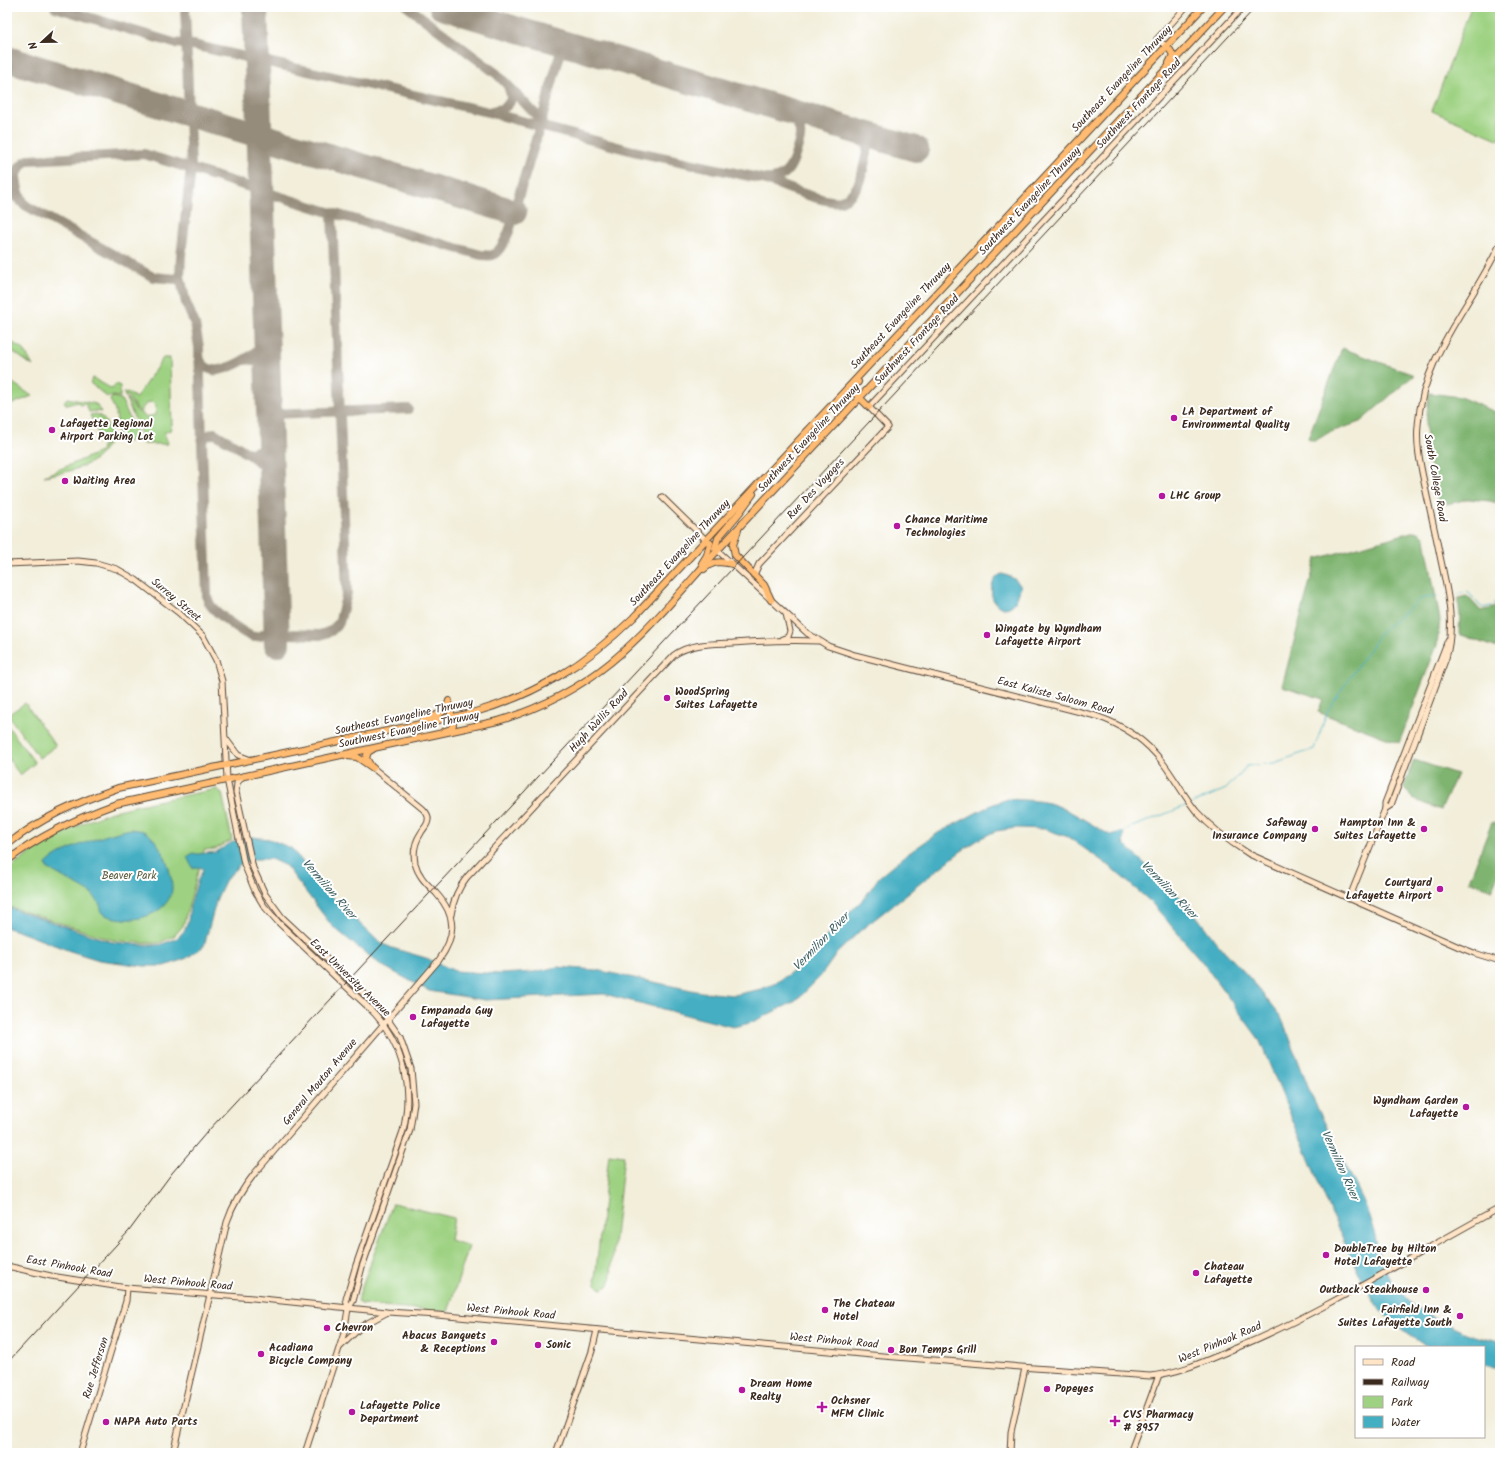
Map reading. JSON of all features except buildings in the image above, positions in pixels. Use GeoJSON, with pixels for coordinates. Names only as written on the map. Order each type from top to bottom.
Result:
{"type":"FeatureCollection","features":[{"type":"Feature","properties":{"kind":"highway","name":"Southeast Evangeline Thruway"},"geometry":{"type":"LineString","coordinates":[[7,845],[39,823],[65,809],[132,784],[486,710],[513,700],[546,684],[595,653],[712,545],[767,475],[1203,7]]}},
{"type":"Feature","properties":{"kind":"highway","name":"Southwest Evangeline Thruway"},"geometry":{"type":"LineString","coordinates":[[331,757],[484,724],[509,717],[541,704],[575,687],[595,674],[621,653],[649,626],[698,572],[712,545],[739,527],[1224,7]]}},
{"type":"Feature","properties":{"kind":"highway"},"geometry":{"type":"LineString","coordinates":[[1156,80],[1172,57],[1172,52],[1166,46]]}},
{"type":"Feature","properties":{"kind":"highway"},"geometry":{"type":"LineString","coordinates":[[862,373],[854,390],[855,395],[869,407]]}},
{"type":"Feature","properties":{"kind":"highway"},"geometry":{"type":"LineString","coordinates":[[869,407],[867,400],[871,386]]}},
{"type":"Feature","properties":{"kind":"highway"},"geometry":{"type":"LineString","coordinates":[[698,572],[712,545],[740,512],[767,475]]}},
{"type":"Feature","properties":{"kind":"highway"},"geometry":{"type":"LineString","coordinates":[[739,527],[733,545],[735,555],[764,585],[771,600]]}},
{"type":"Feature","properties":{"kind":"highway"},"geometry":{"type":"LineString","coordinates":[[683,588],[707,566],[716,562],[732,564]]}},
{"type":"Feature","properties":{"kind":"highway"},"geometry":{"type":"LineString","coordinates":[[405,727],[441,713],[446,708],[449,701],[453,724],[452,728],[437,734]]}},
{"type":"Feature","properties":{"kind":"highway"},"geometry":{"type":"LineString","coordinates":[[437,721],[441,722],[443,725],[437,734]]}},
{"type":"Feature","properties":{"kind":"highway"},"geometry":{"type":"LineString","coordinates":[[373,768],[366,758],[368,752],[374,748]]}},
{"type":"Feature","properties":{"kind":"highway"},"geometry":{"type":"LineString","coordinates":[[7,861],[23,849],[54,830],[98,810],[133,800],[331,757],[357,757],[373,768]]}},
{"type":"Feature","properties":{"kind":"main road"},"geometry":{"type":"LineString","coordinates":[[1166,46],[1157,39],[1186,7]]}},
{"type":"Feature","properties":{"kind":"main road","name":"Southwest Frontage Road"},"geometry":{"type":"LineString","coordinates":[[869,407],[1243,7]]}},
{"type":"Feature","properties":{"kind":"main road","name":"South College Road"},"geometry":{"type":"LineString","coordinates":[[1349,899],[1386,808],[1391,805],[1446,658],[1449,638],[1449,605],[1417,440],[1422,395],[1431,368],[1500,244]]}},
{"type":"Feature","properties":{"kind":"main road","name":"Rue Des Voyages"},"geometry":{"type":"LineString","coordinates":[[759,564],[888,427],[869,407]]}},
{"type":"Feature","properties":{"kind":"main road","name":"East Kaliste Saloom Road"},"geometry":{"type":"LineString","coordinates":[[662,497],[801,628],[819,641],[838,650],[855,655],[1096,716],[1115,723],[1130,732],[1150,748],[1197,812],[1228,840],[1249,854],[1466,950],[1500,961]]}},
{"type":"Feature","properties":{"kind":"main road","name":"Surrey Street"},"geometry":{"type":"LineString","coordinates":[[7,564],[78,561],[103,565],[131,576],[179,613],[203,637],[218,664],[222,681],[226,765]]}},
{"type":"Feature","properties":{"kind":"main road"},"geometry":{"type":"LineString","coordinates":[[748,568],[759,564]]}},
{"type":"Feature","properties":{"kind":"main road"},"geometry":{"type":"LineString","coordinates":[[754,575],[759,564]]}},
{"type":"Feature","properties":{"kind":"main road"},"geometry":{"type":"LineString","coordinates":[[780,640],[788,637],[790,631],[786,613]]}},
{"type":"Feature","properties":{"kind":"main road","name":"Hugh Wallis Road"},"geometry":{"type":"LineString","coordinates":[[451,916],[461,885],[674,655],[688,648],[697,646],[780,640],[819,641]]}},
{"type":"Feature","properties":{"kind":"main road"},"geometry":{"type":"LineString","coordinates":[[225,738],[238,755],[252,760]]}},
{"type":"Feature","properties":{"kind":"main road","name":"East University Avenue"},"geometry":{"type":"LineString","coordinates":[[226,765],[227,779],[244,864],[250,882],[264,906],[291,935],[367,1006],[383,1023],[396,1045],[404,1068],[407,1093],[406,1114],[403,1131],[370,1224],[346,1299],[348,1309]]}},
{"type":"Feature","properties":{"kind":"main road","name":"General Mouton Avenue"},"geometry":{"type":"LineString","coordinates":[[173,1453],[227,1222],[232,1207],[255,1173],[438,960],[450,941],[452,929],[451,916],[442,900],[418,873],[415,861],[415,847],[428,821],[426,812],[373,768]]}},
{"type":"Feature","properties":{"kind":"main road","name":"East University Avenue"},"geometry":{"type":"LineString","coordinates":[[244,775],[236,787],[252,862],[257,879],[265,894],[274,908],[295,930],[388,1018],[400,1038],[411,1069],[414,1091],[413,1115],[410,1130],[355,1288],[353,1300],[348,1309],[344,1333],[305,1453]]}},
{"type":"Feature","properties":{"kind":"main road"},"geometry":{"type":"LineString","coordinates":[[442,900],[449,901],[456,897]]}},
{"type":"Feature","properties":{"kind":"main road"},"geometry":{"type":"LineString","coordinates":[[291,935],[295,930]]}},
{"type":"Feature","properties":{"kind":"main road"},"geometry":{"type":"LineString","coordinates":[[296,939],[300,934]]}},
{"type":"Feature","properties":{"kind":"main road"},"geometry":{"type":"LineString","coordinates":[[406,1114],[413,1115]]}},
{"type":"Feature","properties":{"kind":"main road","name":"West Pinhook Road"},"geometry":{"type":"LineString","coordinates":[[127,1288],[210,1294],[348,1309],[436,1315],[1024,1368],[1159,1375],[1187,1368],[1320,1309],[1500,1208]]}},
{"type":"Feature","properties":{"kind":"main road"},"geometry":{"type":"LineString","coordinates":[[370,1224],[376,1226]]}},
{"type":"Feature","properties":{"kind":"main road","name":"East Pinhook Road"},"geometry":{"type":"LineString","coordinates":[[7,1266],[51,1276],[127,1288]]}},
{"type":"Feature","properties":{"kind":"main road","name":"Rue Jefferson"},"geometry":{"type":"LineString","coordinates":[[80,1453],[126,1301],[127,1288]]}},
{"type":"Feature","properties":{"kind":"main road"},"geometry":{"type":"LineString","coordinates":[[340,1346],[362,1326],[387,1312]]}},
{"type":"Feature","properties":{"kind":"main road"},"geometry":{"type":"LineString","coordinates":[[556,1453],[592,1351],[597,1330]]}},
{"type":"Feature","properties":{"kind":"main road"},"geometry":{"type":"LineString","coordinates":[[1010,1453],[1011,1432],[1024,1368]]}},
{"type":"Feature","properties":{"kind":"main road"},"geometry":{"type":"LineString","coordinates":[[1130,1453],[1159,1375]]}},
{"type":"Feature","properties":{"kind":"green space"},"geometry":{"type":"Polygon","coordinates":[[[1471,7],[1500,7],[1500,140],[1432,111],[1471,7]]]}},
{"type":"Feature","properties":{"kind":"green space"},"geometry":{"type":"Polygon","coordinates":[[[7,339],[24,350],[33,366],[9,349],[7,352],[7,339]]]}},
{"type":"Feature","properties":{"kind":"green space"},"geometry":{"type":"Polygon","coordinates":[[[1342,348],[1414,375],[1360,422],[1328,433],[1315,441],[1308,438],[1342,348]]]}},
{"type":"Feature","properties":{"kind":"green space"},"geometry":{"type":"Polygon","coordinates":[[[163,358],[170,358],[172,425],[170,426],[172,429],[164,433],[168,443],[167,444],[143,444],[140,440],[140,431],[126,399],[127,398],[135,409],[146,417],[155,415],[156,406],[152,402],[148,403],[141,412],[135,407],[128,396],[125,397],[124,393],[127,392],[136,398],[163,358]]]}},
{"type":"Feature","properties":{"kind":"green space"},"geometry":{"type":"Polygon","coordinates":[[[93,378],[112,389],[116,384],[120,386],[120,397],[107,397],[90,383],[93,378]]]}},
{"type":"Feature","properties":{"kind":"green space"},"geometry":{"type":"Polygon","coordinates":[[[7,379],[32,396],[10,405],[7,399],[7,379]]]}},
{"type":"Feature","properties":{"kind":"green space"},"geometry":{"type":"Polygon","coordinates":[[[1429,393],[1460,397],[1500,414],[1500,504],[1490,501],[1468,499],[1447,504],[1438,502],[1427,449],[1426,424],[1429,393]]]}},
{"type":"Feature","properties":{"kind":"green space"},"geometry":{"type":"Polygon","coordinates":[[[112,397],[121,399],[136,432],[135,437],[128,442],[116,439],[117,424],[116,414],[110,400],[112,397]]]}},
{"type":"Feature","properties":{"kind":"green space"},"geometry":{"type":"Polygon","coordinates":[[[67,398],[96,404],[101,412],[89,412],[86,404],[80,405],[78,402],[67,405],[64,402],[67,398]]]}},
{"type":"Feature","properties":{"kind":"green space"},"geometry":{"type":"Polygon","coordinates":[[[96,414],[104,419],[110,432],[108,443],[102,453],[88,464],[80,468],[44,476],[100,452],[102,449],[101,447],[104,446],[90,415],[96,414]]]}},
{"type":"Feature","properties":{"kind":"green space"},"geometry":{"type":"Polygon","coordinates":[[[1415,531],[1421,533],[1425,539],[1440,620],[1437,645],[1399,743],[1318,712],[1323,699],[1282,686],[1316,559],[1415,531]]]}},
{"type":"Feature","properties":{"kind":"green space"},"geometry":{"type":"Polygon","coordinates":[[[1467,596],[1481,611],[1493,608],[1500,601],[1500,649],[1459,634],[1460,616],[1458,598],[1467,596]]]}},
{"type":"Feature","properties":{"kind":"green space"},"geometry":{"type":"Polygon","coordinates":[[[25,703],[56,746],[39,758],[8,715],[25,703]]]}},
{"type":"Feature","properties":{"kind":"green space"},"geometry":{"type":"Polygon","coordinates":[[[7,725],[35,763],[20,775],[7,757],[7,725]]]}},
{"type":"Feature","properties":{"kind":"green space"},"geometry":{"type":"Polygon","coordinates":[[[1414,760],[1457,774],[1441,810],[1415,800],[1403,788],[1414,760]]]}},
{"type":"Feature","properties":{"kind":"green space","name":"Beaver Park"},"geometry":{"type":"Polygon","coordinates":[[[217,789],[222,793],[232,840],[215,849],[204,850],[183,926],[174,936],[159,943],[113,940],[7,906],[7,871],[65,832],[114,811],[217,789]]]}},
{"type":"Feature","properties":{"kind":"green space"},"geometry":{"type":"Polygon","coordinates":[[[1492,822],[1500,825],[1500,869],[1492,890],[1469,881],[1492,822]]]}},
{"type":"Feature","properties":{"kind":"green space"},"geometry":{"type":"Polygon","coordinates":[[[609,1154],[624,1156],[610,1282],[608,1286],[601,1289],[596,1284],[595,1279],[609,1154]]]}},
{"type":"Feature","properties":{"kind":"green space"},"geometry":{"type":"Polygon","coordinates":[[[393,1203],[454,1218],[450,1240],[469,1246],[448,1312],[361,1304],[359,1302],[358,1299],[362,1286],[393,1203]]]}},
{"type":"Feature","properties":{"kind":"water"},"geometry":{"type":"Polygon","coordinates":[[[1002,574],[1013,578],[1021,587],[1015,602],[1007,608],[998,606],[992,598],[991,592],[994,580],[1002,574]]]}},
{"type":"Feature","properties":{"kind":"water","name":"Vermilion River"},"geometry":{"type":"Polygon","coordinates":[[[1008,799],[1049,803],[1072,813],[1110,835],[1121,832],[1124,834],[1123,843],[1189,906],[1216,942],[1249,977],[1281,1017],[1311,1095],[1365,1204],[1375,1235],[1380,1261],[1396,1288],[1411,1303],[1427,1314],[1448,1325],[1473,1336],[1500,1342],[1500,1368],[1485,1365],[1485,1346],[1426,1346],[1405,1332],[1388,1318],[1380,1309],[1358,1272],[1338,1229],[1259,1039],[1203,963],[1151,902],[1108,865],[1068,837],[1045,829],[1016,828],[996,831],[981,838],[960,852],[861,930],[837,953],[820,977],[796,1001],[750,1023],[733,1027],[604,994],[485,1000],[429,991],[381,965],[332,926],[286,866],[271,859],[257,859],[240,864],[225,881],[217,898],[204,946],[187,958],[165,966],[144,966],[99,960],[7,928],[7,907],[112,942],[159,945],[176,939],[184,931],[188,921],[190,906],[198,880],[203,870],[202,868],[196,867],[193,869],[187,857],[193,853],[216,852],[236,840],[252,837],[269,839],[291,848],[334,899],[379,942],[392,948],[426,958],[455,971],[499,974],[534,972],[557,967],[596,970],[701,992],[734,995],[761,989],[776,983],[797,968],[865,897],[879,877],[906,855],[938,833],[991,805],[1008,799]]]}},
{"type":"Feature","properties":{"kind":"water"},"geometry":{"type":"Polygon","coordinates":[[[131,829],[143,831],[155,841],[165,857],[168,866],[172,883],[170,897],[166,904],[154,913],[131,919],[116,918],[105,915],[102,912],[96,898],[91,893],[47,868],[46,864],[53,858],[74,847],[111,834],[131,829]]]}},
{"type":"Feature","properties":{"kind":"waterway"},"geometry":{"type":"LineString","coordinates":[[1458,594],[1468,592],[1482,608],[1492,606],[1500,597]]}},
{"type":"Feature","properties":{"kind":"waterway"},"geometry":{"type":"LineString","coordinates":[[1193,803],[1226,789],[1247,766],[1274,763],[1314,749],[1328,710],[1380,633],[1420,599],[1437,596]]}},
{"type":"Feature","properties":{"kind":"waterway"},"geometry":{"type":"LineString","coordinates":[[1122,834],[1127,829],[1188,805]]}},
{"type":"Feature","properties":{"kind":"taxiway"},"geometry":{"type":"LineString","coordinates":[[55,7],[174,43],[193,45],[484,111],[633,151],[763,179],[777,178],[782,175],[790,167],[795,156],[800,138],[800,131],[795,120],[785,111]]}},
{"type":"Feature","properties":{"kind":"taxiway"},"geometry":{"type":"LineString","coordinates":[[185,7],[191,168],[180,276],[186,303],[195,324],[199,347],[207,596],[211,606],[220,615],[239,629],[255,637],[264,635],[277,625],[287,634],[320,635],[331,631],[339,623],[347,593],[332,213]]}},
{"type":"Feature","properties":{"kind":"taxiway"},"geometry":{"type":"LineString","coordinates":[[408,7],[497,74],[539,118],[541,121],[540,126]]}},
{"type":"Feature","properties":{"kind":"taxiway"},"geometry":{"type":"LineString","coordinates":[[514,211],[563,44]]}},
{"type":"Feature","properties":{"kind":"taxiway"},"geometry":{"type":"LineString","coordinates":[[492,111],[501,109],[508,105],[511,98],[509,89]]}},
{"type":"Feature","properties":{"kind":"taxiway"},"geometry":{"type":"LineString","coordinates":[[766,180],[825,200],[841,201],[848,197],[857,187],[862,175],[870,136]]}},
{"type":"Feature","properties":{"kind":"taxiway"},"geometry":{"type":"LineString","coordinates":[[25,205],[18,188],[17,175],[22,164],[28,160],[144,154],[332,213],[481,255],[493,255],[500,249],[506,238],[512,222],[511,214],[508,210],[516,204]]}},
{"type":"Feature","properties":{"kind":"taxiway"},"geometry":{"type":"LineString","coordinates":[[7,189],[25,205],[153,277],[177,279],[180,276]]}},
{"type":"Feature","properties":{"kind":"taxiway"},"geometry":{"type":"LineString","coordinates":[[199,358],[201,363],[208,369],[218,370],[230,367],[255,353],[261,346],[266,332]]}},
{"type":"Feature","properties":{"kind":"taxiway"},"geometry":{"type":"LineString","coordinates":[[244,360],[259,362],[264,366],[268,373]]}},
{"type":"Feature","properties":{"kind":"taxiway"},"geometry":{"type":"LineString","coordinates":[[269,414],[408,409]]}},
{"type":"Feature","properties":{"kind":"taxiway"},"geometry":{"type":"LineString","coordinates":[[202,442],[205,437],[214,433],[239,447],[255,459],[262,465],[272,481]]}},
{"type":"Feature","properties":{"kind":"taxiway"},"geometry":{"type":"LineString","coordinates":[[244,452],[252,453],[263,449],[270,437]]}},
{"type":"Feature","properties":{"kind":"runway"},"geometry":{"type":"LineString","coordinates":[[255,7],[277,644]]}},
{"type":"Feature","properties":{"kind":"runway"},"geometry":{"type":"LineString","coordinates":[[442,7],[916,149]]}},
{"type":"Feature","properties":{"kind":"runway"},"geometry":{"type":"LineString","coordinates":[[7,59],[514,212]]}},
{"type":"Feature","properties":{"kind":"railway"},"geometry":{"type":"LineString","coordinates":[[7,1363],[129,1231],[172,1173],[207,1132],[1256,7]]}},
{"type":"Feature","properties":{"kind":"place","name":"LA Department of Environmental Quality"},"geometry":{"type":"Point","coordinates":[1174,418]}},
{"type":"Feature","properties":{"kind":"place","name":"Lafayette Regional Airport Parking Lot"},"geometry":{"type":"Point","coordinates":[52,430]}},
{"type":"Feature","properties":{"kind":"place","name":"Waiting Area"},"geometry":{"type":"Point","coordinates":[65,481]}},
{"type":"Feature","properties":{"kind":"place","name":"LHC Group"},"geometry":{"type":"Point","coordinates":[1162,496]}},
{"type":"Feature","properties":{"kind":"place","name":"Chance Maritime Technologies"},"geometry":{"type":"Point","coordinates":[897,526]}},
{"type":"Feature","properties":{"kind":"place","name":"Wingate by Wyndham Lafayette Airport"},"geometry":{"type":"Point","coordinates":[987,635]}},
{"type":"Feature","properties":{"kind":"place","name":"WoodSpring Suites Lafayette"},"geometry":{"type":"Point","coordinates":[667,698]}},
{"type":"Feature","properties":{"kind":"place","name":"Safeway Insurance Company"},"geometry":{"type":"Point","coordinates":[1315,829]}},
{"type":"Feature","properties":{"kind":"place","name":"Hampton Inn & Suites Lafayette"},"geometry":{"type":"Point","coordinates":[1424,829]}},
{"type":"Feature","properties":{"kind":"place","name":"Courtyard Lafayette Airport"},"geometry":{"type":"Point","coordinates":[1440,889]}},
{"type":"Feature","properties":{"kind":"place","name":"Empanada Guy Lafayette"},"geometry":{"type":"Point","coordinates":[413,1017]}},
{"type":"Feature","properties":{"kind":"place","name":"Wyndham Garden Lafayette"},"geometry":{"type":"Point","coordinates":[1466,1107]}},
{"type":"Feature","properties":{"kind":"place","name":"DoubleTree by Hilton Hotel Lafayette"},"geometry":{"type":"Point","coordinates":[1326,1255]}},
{"type":"Feature","properties":{"kind":"place","name":"Chateau Lafayette"},"geometry":{"type":"Point","coordinates":[1196,1273]}},
{"type":"Feature","properties":{"kind":"place","name":"Outback Steakhouse"},"geometry":{"type":"Point","coordinates":[1426,1290]}},
{"type":"Feature","properties":{"kind":"place","name":"The Chateau Hotel"},"geometry":{"type":"Point","coordinates":[825,1310]}},
{"type":"Feature","properties":{"kind":"place","name":"Fairfield Inn & Suites Lafayette South"},"geometry":{"type":"Point","coordinates":[1460,1316]}},
{"type":"Feature","properties":{"kind":"place","name":"Chevron"},"geometry":{"type":"Point","coordinates":[327,1328]}},
{"type":"Feature","properties":{"kind":"place","name":"Abacus Banquets & Receptions"},"geometry":{"type":"Point","coordinates":[494,1342]}},
{"type":"Feature","properties":{"kind":"place","name":"Sonic"},"geometry":{"type":"Point","coordinates":[538,1345]}},
{"type":"Feature","properties":{"kind":"place","name":"Bon Temps Grill"},"geometry":{"type":"Point","coordinates":[891,1350]}},
{"type":"Feature","properties":{"kind":"place","name":"Acadiana Bicycle Company"},"geometry":{"type":"Point","coordinates":[261,1354]}},
{"type":"Feature","properties":{"kind":"place","name":"Popeyes"},"geometry":{"type":"Point","coordinates":[1047,1389]}},
{"type":"Feature","properties":{"kind":"place","name":"Dream Home Realty"},"geometry":{"type":"Point","coordinates":[742,1390]}},
{"type":"Feature","properties":{"kind":"place","name":"Ochsner MFM Clinic"},"geometry":{"type":"Point","coordinates":[822,1407]}},
{"type":"Feature","properties":{"kind":"place","name":"Lafayette Police Department"},"geometry":{"type":"Point","coordinates":[352,1412]}},
{"type":"Feature","properties":{"kind":"place","name":"CVS Pharmacy # 8957"},"geometry":{"type":"Point","coordinates":[1115,1421]}},
{"type":"Feature","properties":{"kind":"place","name":"NAPA Auto Parts"},"geometry":{"type":"Point","coordinates":[106,1422]}}]}
